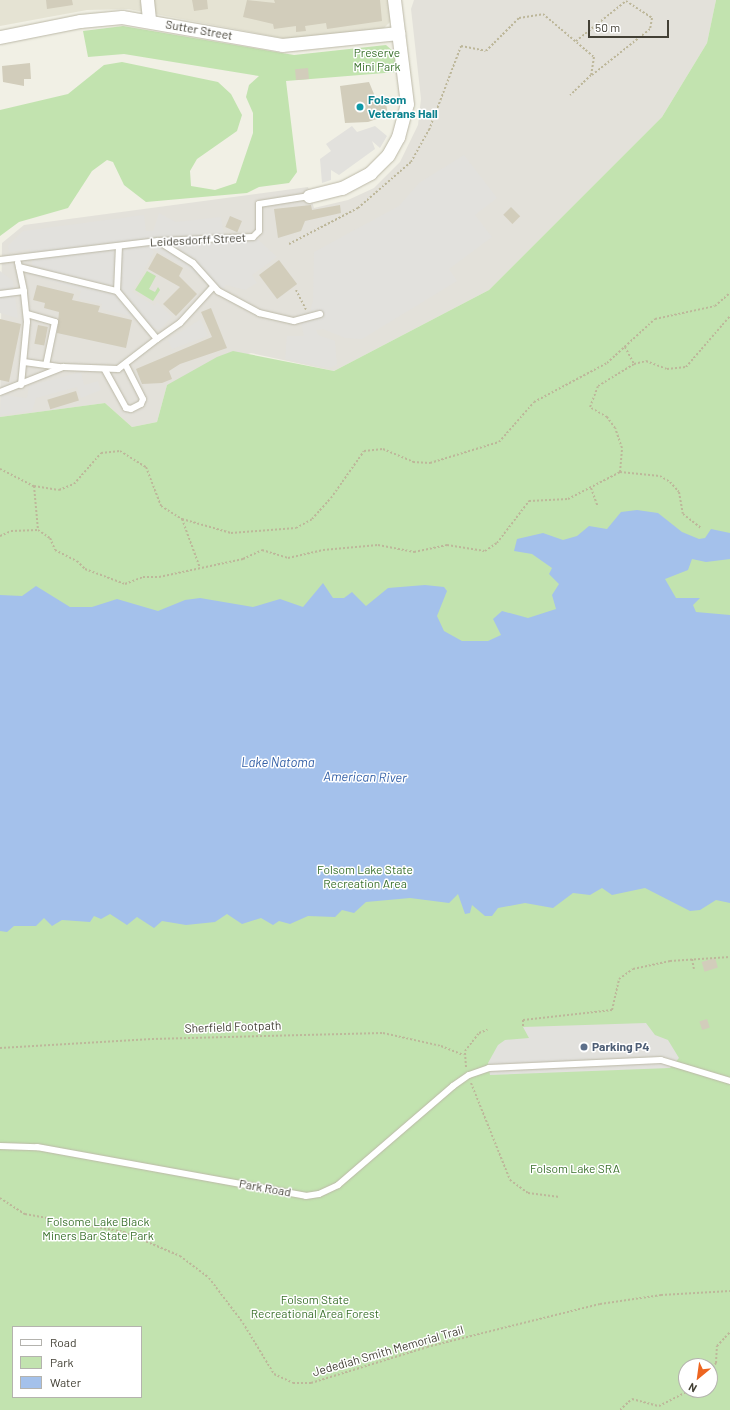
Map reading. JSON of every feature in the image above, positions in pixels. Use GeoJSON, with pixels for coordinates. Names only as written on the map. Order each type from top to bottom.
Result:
{"type":"FeatureCollection","features":[{"type":"Feature","properties":{"kind":"street"},"geometry":{"type":"LineString","coordinates":[[147,0],[149,20]]}},
{"type":"Feature","properties":{"kind":"street"},"geometry":{"type":"LineString","coordinates":[[394,0],[398,33]]}},
{"type":"Feature","properties":{"kind":"street","name":"Sutter Street"},"geometry":{"type":"LineString","coordinates":[[0,37],[105,18],[149,20],[290,45],[398,33]]}},
{"type":"Feature","properties":{"kind":"street","name":"Leidesdorff Street"},"geometry":{"type":"LineString","coordinates":[[309,196],[342,188],[380,164],[398,137],[407,104],[398,33]]}},
{"type":"Feature","properties":{"kind":"lane","name":"Leidesdorff Street"},"geometry":{"type":"LineString","coordinates":[[0,260],[18,260],[158,241],[253,237],[259,231],[256,209],[259,204],[309,196]]}},
{"type":"Feature","properties":{"kind":"lane"},"geometry":{"type":"LineString","coordinates":[[158,241],[193,263],[213,287],[275,318],[309,320],[320,314]]}},
{"type":"Feature","properties":{"kind":"lane"},"geometry":{"type":"LineString","coordinates":[[117,291],[119,246]]}},
{"type":"Feature","properties":{"kind":"lane"},"geometry":{"type":"LineString","coordinates":[[18,260],[27,314],[21,385]]}},
{"type":"Feature","properties":{"kind":"lane"},"geometry":{"type":"LineString","coordinates":[[19,267],[117,291],[157,339]]}},
{"type":"Feature","properties":{"kind":"lane"},"geometry":{"type":"LineString","coordinates":[[24,362],[62,367],[105,370],[126,365],[157,339],[180,323],[213,287]]}},
{"type":"Feature","properties":{"kind":"lane"},"geometry":{"type":"LineString","coordinates":[[0,294],[24,291]]}},
{"type":"Feature","properties":{"kind":"lane"},"geometry":{"type":"LineString","coordinates":[[27,314],[55,322],[46,365]]}},
{"type":"Feature","properties":{"kind":"lane"},"geometry":{"type":"LineString","coordinates":[[105,370],[126,408],[131,409],[141,404],[142,399],[126,365]]}},
{"type":"Feature","properties":{"kind":"lane"},"geometry":{"type":"LineString","coordinates":[[0,392],[21,385],[62,367]]}},
{"type":"Feature","properties":{"kind":"lane","name":"Park Road"},"geometry":{"type":"LineString","coordinates":[[0,1146],[37,1147],[306,1196],[319,1194],[338,1185],[469,1075],[489,1068],[661,1060],[730,1080]]}},
{"type":"Feature","properties":{"kind":"path"},"geometry":{"type":"LineString","coordinates":[[570,95],[591,75],[650,29],[653,21],[626,1],[576,41]]}},
{"type":"Feature","properties":{"kind":"path"},"geometry":{"type":"LineString","coordinates":[[289,244],[358,208],[411,162],[429,130],[461,46],[486,51],[519,18],[536,13],[593,54],[595,62],[591,75]]}},
{"type":"Feature","properties":{"kind":"path"},"geometry":{"type":"LineString","coordinates":[[296,290],[309,320]]}},
{"type":"Feature","properties":{"kind":"path"},"geometry":{"type":"LineString","coordinates":[[0,469],[34,486],[68,488],[80,479],[96,456],[108,451],[120,451],[146,468],[161,506],[182,519],[231,534],[302,526],[339,489],[364,451],[383,449],[413,462],[430,463],[499,442],[544,394],[586,377],[625,347],[654,319],[711,307],[730,293]]}},
{"type":"Feature","properties":{"kind":"path"},"geometry":{"type":"LineString","coordinates":[[620,472],[622,448],[619,437],[607,418],[590,407],[591,398],[598,386],[634,364],[646,362],[671,369],[686,367],[730,316]]}},
{"type":"Feature","properties":{"kind":"path"},"geometry":{"type":"LineString","coordinates":[[625,347],[634,364]]}},
{"type":"Feature","properties":{"kind":"path"},"geometry":{"type":"LineString","coordinates":[[0,536],[11,532],[38,530],[50,538],[55,550],[77,561],[85,569],[126,584],[143,577],[200,568],[243,559],[262,550],[288,558],[323,550],[378,545],[414,552],[447,545],[486,551],[492,548],[529,502],[568,499],[620,472],[660,476],[670,482],[679,492],[683,514],[702,528]]}},
{"type":"Feature","properties":{"kind":"path"},"geometry":{"type":"LineString","coordinates":[[34,486],[38,530]]}},
{"type":"Feature","properties":{"kind":"path"},"geometry":{"type":"LineString","coordinates":[[591,487],[598,507]]}},
{"type":"Feature","properties":{"kind":"path"},"geometry":{"type":"LineString","coordinates":[[182,519],[200,568]]}},
{"type":"Feature","properties":{"kind":"path"},"geometry":{"type":"LineString","coordinates":[[523,1026],[523,1020],[610,1011],[615,1004],[617,984],[625,973],[644,965],[692,959],[730,958]]}},
{"type":"Feature","properties":{"kind":"path"},"geometry":{"type":"LineString","coordinates":[[692,959],[694,969]]}},
{"type":"Feature","properties":{"kind":"path"},"geometry":{"type":"LineString","coordinates":[[487,1030],[479,1033],[463,1055],[469,1075],[510,1180],[528,1192],[560,1197]]}},
{"type":"Feature","properties":{"kind":"path","name":"Sherfield Footpath"},"geometry":{"type":"LineString","coordinates":[[0,1048],[152,1039],[383,1033],[441,1046],[463,1055]]}},
{"type":"Feature","properties":{"kind":"path","name":"Jedediah Smith Memorial Trail"},"geometry":{"type":"LineString","coordinates":[[0,1198],[25,1214],[124,1232],[180,1256],[212,1282],[274,1374],[293,1383],[311,1383],[427,1347],[600,1304],[661,1295],[730,1291]]}},
{"type":"Feature","properties":{"kind":"path"},"geometry":{"type":"LineString","coordinates":[[716,1358],[717,1346],[730,1332]]}},
{"type":"Feature","properties":{"kind":"path"},"geometry":{"type":"LineString","coordinates":[[620,1410],[632,1399],[659,1406],[678,1396]]}},
{"type":"Feature","properties":{"kind":"shaded area"},"geometry":{"type":"Polygon","coordinates":[[[0,0],[389,0],[391,21],[383,29],[288,39],[128,9],[87,10],[0,26],[0,0]]]}},
{"type":"Feature","properties":{"kind":"shaded area"},"geometry":{"type":"Polygon","coordinates":[[[414,0],[716,0],[707,43],[662,117],[489,290],[334,371],[251,353],[167,385],[157,422],[132,427],[105,403],[0,417],[2,243],[24,225],[308,187],[314,208],[348,200],[374,188],[400,162],[418,125],[421,99],[411,9],[414,0]]]}},
{"type":"Feature","properties":{"kind":"shaded area"},"geometry":{"type":"Polygon","coordinates":[[[352,126],[357,132],[375,126],[387,136],[380,148],[372,141],[375,149],[339,175],[331,170],[331,180],[322,183],[320,159],[331,151],[326,144],[352,126]]]}},
{"type":"Feature","properties":{"kind":"shaded area"},"geometry":{"type":"Polygon","coordinates":[[[464,155],[497,198],[475,215],[492,237],[449,269],[457,281],[362,339],[345,338],[323,329],[316,330],[318,335],[335,341],[337,365],[329,368],[285,359],[287,336],[304,336],[299,314],[310,312],[313,301],[314,252],[399,206],[419,183],[464,155]]]}},
{"type":"Feature","properties":{"kind":"shaded area"},"geometry":{"type":"Polygon","coordinates":[[[159,213],[176,222],[221,217],[224,235],[252,234],[277,257],[252,275],[257,283],[245,290],[226,285],[223,289],[151,248],[154,252],[132,292],[155,306],[157,302],[172,317],[159,330],[131,316],[101,309],[102,304],[79,299],[81,291],[34,275],[30,249],[9,252],[8,246],[23,231],[144,215],[146,231],[153,231],[159,213]]]}},
{"type":"Feature","properties":{"kind":"shaded area"},"geometry":{"type":"Polygon","coordinates":[[[0,271],[13,281],[18,318],[0,313],[0,271]]]}},
{"type":"Feature","properties":{"kind":"shaded area"},"geometry":{"type":"Polygon","coordinates":[[[201,319],[208,336],[172,349],[168,340],[201,319]]]}},
{"type":"Feature","properties":{"kind":"shaded area"},"geometry":{"type":"Polygon","coordinates":[[[81,372],[84,385],[98,381],[101,390],[81,398],[77,387],[36,398],[32,411],[0,415],[1,395],[27,398],[29,386],[81,372]]]}},
{"type":"Feature","properties":{"kind":"shaded area","name":"Parking P4"},"geometry":{"type":"Polygon","coordinates":[[[646,1023],[655,1035],[668,1040],[679,1058],[670,1068],[490,1075],[488,1063],[498,1045],[505,1040],[529,1038],[523,1027],[646,1023]]]}},
{"type":"Feature","properties":{"kind":"green space","name":"Folsom Lake State Recreation Area"},"geometry":{"type":"Polygon","coordinates":[[[716,0],[730,0],[730,1410],[0,1410],[0,417],[105,403],[132,427],[157,422],[167,385],[217,357],[233,351],[334,371],[489,290],[662,117],[707,43],[716,0]]]}},
{"type":"Feature","properties":{"kind":"green space","name":"Preserve Mini Park"},"geometry":{"type":"Polygon","coordinates":[[[123,26],[294,55],[386,45],[394,52],[397,72],[286,81],[297,172],[289,183],[259,187],[247,193],[146,202],[124,185],[113,162],[107,160],[92,171],[68,208],[19,222],[0,236],[0,110],[68,94],[104,65],[122,62],[218,82],[231,94],[242,115],[237,131],[197,159],[190,171],[191,186],[215,190],[236,183],[253,133],[253,113],[246,97],[249,85],[259,76],[124,54],[88,57],[83,31],[123,26]]]}},
{"type":"Feature","properties":{"kind":"green space"},"geometry":{"type":"Polygon","coordinates":[[[147,271],[156,276],[149,289],[155,292],[158,287],[160,290],[153,301],[135,290],[147,271]]]}},
{"type":"Feature","properties":{"kind":"water","name":"Lake Natoma"},"geometry":{"type":"Polygon","coordinates":[[[637,510],[658,513],[682,532],[699,539],[705,538],[711,529],[730,533],[730,559],[706,562],[692,559],[688,570],[665,579],[676,598],[700,598],[693,605],[696,612],[730,615],[730,903],[716,900],[700,910],[690,911],[645,888],[612,895],[602,888],[590,895],[573,893],[553,908],[525,903],[498,908],[492,916],[485,916],[472,905],[470,913],[465,914],[458,894],[449,903],[410,898],[366,902],[354,913],[342,910],[335,917],[308,916],[290,924],[279,921],[273,925],[261,918],[242,924],[227,914],[215,922],[186,925],[162,921],[154,928],[137,917],[127,925],[110,914],[101,919],[94,916],[90,922],[62,920],[52,926],[44,918],[36,926],[14,926],[7,932],[0,931],[0,595],[22,596],[36,586],[70,607],[92,607],[117,599],[158,611],[185,600],[200,598],[253,607],[280,599],[303,607],[323,583],[333,598],[344,598],[352,592],[366,606],[388,588],[425,585],[444,587],[447,591],[437,616],[444,631],[462,641],[488,641],[501,635],[493,619],[502,611],[528,618],[556,609],[552,595],[559,584],[549,574],[552,568],[532,554],[514,551],[517,539],[543,533],[563,540],[577,536],[589,526],[607,529],[621,512],[637,510]]]}},
{"type":"Feature","properties":{"kind":"building"},"geometry":{"type":"Polygon","coordinates":[[[46,0],[72,0],[73,5],[47,9],[46,0]]]}},
{"type":"Feature","properties":{"kind":"building"},"geometry":{"type":"Polygon","coordinates":[[[192,0],[207,0],[208,9],[194,11],[192,0]]]}},
{"type":"Feature","properties":{"kind":"building"},"geometry":{"type":"Polygon","coordinates":[[[247,0],[275,3],[274,0],[380,0],[382,21],[327,29],[326,23],[305,26],[306,31],[296,32],[296,26],[274,29],[273,24],[243,17],[247,0]]]}},
{"type":"Feature","properties":{"kind":"building"},"geometry":{"type":"Polygon","coordinates":[[[30,63],[31,79],[24,79],[24,86],[3,82],[2,66],[30,63]]]}},
{"type":"Feature","properties":{"kind":"building"},"geometry":{"type":"Polygon","coordinates":[[[308,68],[309,79],[296,80],[295,69],[308,68]]]}},
{"type":"Feature","properties":{"kind":"building","name":"Folsom Veterans Hall"},"geometry":{"type":"Polygon","coordinates":[[[369,82],[376,99],[385,98],[388,115],[368,122],[345,123],[340,86],[369,82]]]}},
{"type":"Feature","properties":{"kind":"building"},"geometry":{"type":"Polygon","coordinates":[[[311,205],[312,210],[340,205],[341,213],[305,221],[301,231],[278,238],[274,209],[311,205]]]}},
{"type":"Feature","properties":{"kind":"building"},"geometry":{"type":"Polygon","coordinates":[[[511,207],[520,216],[512,224],[503,215],[511,207]]]}},
{"type":"Feature","properties":{"kind":"building"},"geometry":{"type":"Polygon","coordinates":[[[230,216],[242,221],[237,232],[225,227],[230,216]]]}},
{"type":"Feature","properties":{"kind":"building"},"geometry":{"type":"Polygon","coordinates":[[[157,253],[183,268],[179,276],[197,294],[176,316],[163,304],[180,287],[148,269],[157,253]]]}},
{"type":"Feature","properties":{"kind":"building"},"geometry":{"type":"Polygon","coordinates":[[[279,260],[297,284],[277,299],[259,275],[279,260]]]}},
{"type":"Feature","properties":{"kind":"building"},"geometry":{"type":"Polygon","coordinates":[[[37,285],[74,294],[72,300],[100,306],[98,312],[132,320],[126,348],[57,333],[59,312],[44,308],[45,303],[33,300],[37,285]]]}},
{"type":"Feature","properties":{"kind":"building"},"geometry":{"type":"Polygon","coordinates":[[[211,308],[227,348],[180,364],[169,371],[172,379],[162,383],[142,384],[136,369],[212,337],[201,312],[211,308]]]}},
{"type":"Feature","properties":{"kind":"building"},"geometry":{"type":"Polygon","coordinates":[[[0,319],[21,324],[9,382],[0,380],[0,319]]]}},
{"type":"Feature","properties":{"kind":"building"},"geometry":{"type":"Polygon","coordinates":[[[38,325],[48,327],[44,346],[34,344],[38,325]]]}},
{"type":"Feature","properties":{"kind":"building"},"geometry":{"type":"Polygon","coordinates":[[[76,391],[79,401],[50,409],[47,400],[76,391]]]}},
{"type":"Feature","properties":{"kind":"building"},"geometry":{"type":"Polygon","coordinates":[[[715,958],[718,968],[705,972],[702,962],[715,958]]]}},
{"type":"Feature","properties":{"kind":"building"},"geometry":{"type":"Polygon","coordinates":[[[707,1019],[710,1028],[702,1030],[699,1021],[707,1019]]]}},
{"type":"Feature","properties":{"kind":"place","name":"Folsom Veterans Hall"},"geometry":{"type":"Point","coordinates":[360,107]}},
{"type":"Feature","properties":{"kind":"place","name":"Parking P4"},"geometry":{"type":"Point","coordinates":[584,1047]}},
{"type":"Feature","properties":{"kind":"water label","name":"American River"},"geometry":{"type":"Point","coordinates":[365,777]}},
{"type":"Feature","properties":{"kind":"park label","name":"Folsom Lake SRA"},"geometry":{"type":"Point","coordinates":[575,1169]}},
{"type":"Feature","properties":{"kind":"park label","name":"Folsome Lake Black Miners Bar State Park"},"geometry":{"type":"Point","coordinates":[98,1229]}},
{"type":"Feature","properties":{"kind":"park label","name":"Folsom State Recreational Area Forest"},"geometry":{"type":"Point","coordinates":[315,1307]}}]}
